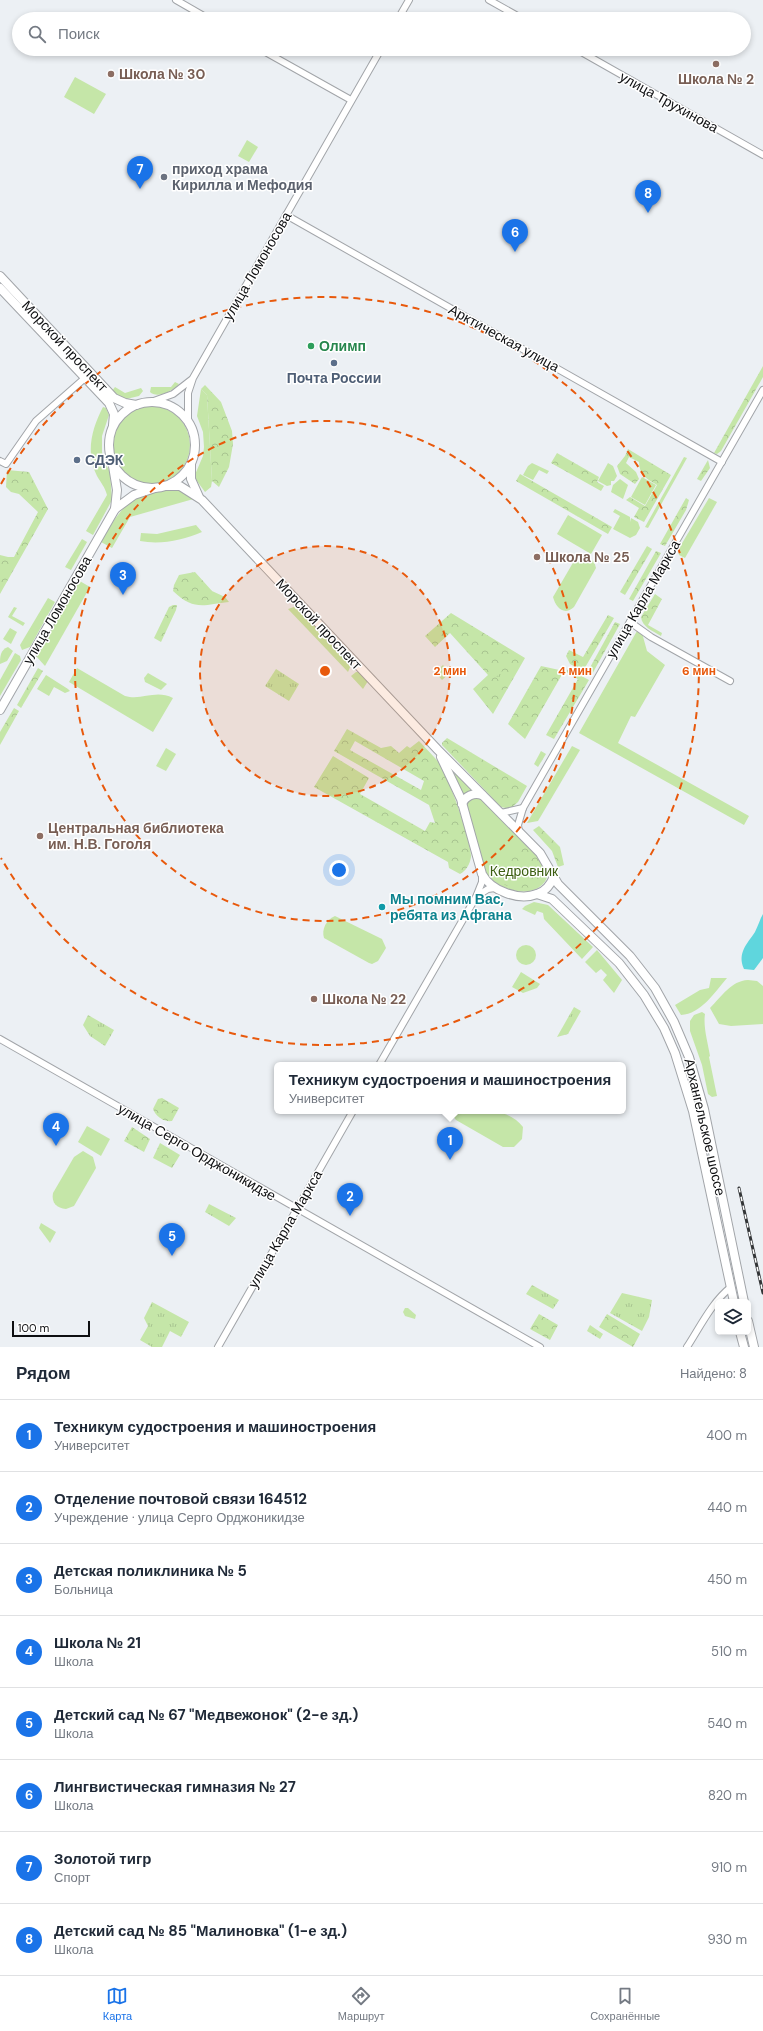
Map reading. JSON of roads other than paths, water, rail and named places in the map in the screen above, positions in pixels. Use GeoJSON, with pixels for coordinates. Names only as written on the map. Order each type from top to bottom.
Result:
{"type":"FeatureCollection","features":[{"type":"Feature","properties":{"kind":"main road","name":"Морской проспект"},"geometry":{"type":"LineString","coordinates":[[0,276],[88,375],[112,410],[115,417],[112,430]]}},
{"type":"Feature","properties":{"kind":"main road","name":"Морской проспект"},"geometry":{"type":"LineString","coordinates":[[0,288],[88,375],[114,398],[125,403],[137,405]]}},
{"type":"Feature","properties":{"kind":"main road"},"geometry":{"type":"LineString","coordinates":[[115,509],[117,490],[109,446],[112,430],[120,416],[137,405],[151,402],[174,408],[188,423],[194,444],[190,462],[192,479],[199,497]]}},
{"type":"Feature","properties":{"kind":"main road"},"geometry":{"type":"LineString","coordinates":[[112,462],[120,474],[130,482],[142,487],[155,488]]}},
{"type":"Feature","properties":{"kind":"main road"},"geometry":{"type":"LineString","coordinates":[[164,486],[179,478],[190,462]]}},
{"type":"Feature","properties":{"kind":"main road"},"geometry":{"type":"LineString","coordinates":[[115,509],[134,495],[164,486],[180,486],[199,497]]}},
{"type":"Feature","properties":{"kind":"main road","name":"Морской проспект"},"geometry":{"type":"LineString","coordinates":[[199,497],[438,750],[501,813]]}},
{"type":"Feature","properties":{"kind":"main road","name":"улица Ломоносова"},"geometry":{"type":"LineString","coordinates":[[0,710],[115,509]]}},
{"type":"Feature","properties":{"kind":"main road"},"geometry":{"type":"LineString","coordinates":[[438,750],[462,804],[482,874],[489,884],[495,888],[514,895],[527,896],[537,894],[547,888],[554,877]]}},
{"type":"Feature","properties":{"kind":"main road"},"geometry":{"type":"LineString","coordinates":[[462,804],[464,800],[470,796],[476,793],[482,794]]}},
{"type":"Feature","properties":{"kind":"main road","name":"Архангельское шоссе"},"geometry":{"type":"LineString","coordinates":[[501,813],[540,853],[558,884],[630,956],[655,988],[674,1022],[690,1057],[704,1109],[743,1299]]}},
{"type":"Feature","properties":{"kind":"main road","name":"Архангельское шоссе"},"geometry":{"type":"LineString","coordinates":[[537,894],[552,900],[619,963],[644,994],[664,1028],[675,1053],[692,1111],[733,1299]]}},
{"type":"Feature","properties":{"kind":"main road"},"geometry":{"type":"LineString","coordinates":[[731,1288],[739,1283]]}},
{"type":"Feature","properties":{"kind":"main road"},"geometry":{"type":"LineString","coordinates":[[751,1334],[754,1347]]}},
{"type":"Feature","properties":{"kind":"main road"},"geometry":{"type":"LineString","coordinates":[[741,1335],[744,1347]]}},
{"type":"Feature","properties":{"kind":"street"},"geometry":{"type":"LineString","coordinates":[[176,0],[197,12]]}},
{"type":"Feature","properties":{"kind":"street"},"geometry":{"type":"LineString","coordinates":[[402,12],[409,0]]}},
{"type":"Feature","properties":{"kind":"street"},"geometry":{"type":"LineString","coordinates":[[489,0],[510,12]]}},
{"type":"Feature","properties":{"kind":"street"},"geometry":{"type":"LineString","coordinates":[[272,56],[351,100]]}},
{"type":"Feature","properties":{"kind":"street","name":"улица Ломоносова"},"geometry":{"type":"LineString","coordinates":[[194,378],[377,56]]}},
{"type":"Feature","properties":{"kind":"street","name":"улица Трухинова"},"geometry":{"type":"LineString","coordinates":[[588,56],[763,155]]}},
{"type":"Feature","properties":{"kind":"street","name":"Арктическая улица"},"geometry":{"type":"LineString","coordinates":[[286,215],[722,462]]}},
{"type":"Feature","properties":{"kind":"street"},"geometry":{"type":"LineString","coordinates":[[0,461],[6,464],[36,421],[88,375]]}},
{"type":"Feature","properties":{"kind":"street"},"geometry":{"type":"LineString","coordinates":[[151,402],[172,394],[194,378]]}},
{"type":"Feature","properties":{"kind":"street"},"geometry":{"type":"LineString","coordinates":[[188,423],[188,393],[194,378]]}},
{"type":"Feature","properties":{"kind":"street","name":"улица Карла Маркса"},"geometry":{"type":"LineString","coordinates":[[519,832],[518,825],[523,808],[763,390]]}},
{"type":"Feature","properties":{"kind":"street"},"geometry":{"type":"LineString","coordinates":[[630,622],[651,637],[730,682]]}},
{"type":"Feature","properties":{"kind":"street"},"geometry":{"type":"LineString","coordinates":[[501,813],[523,808]]}},
{"type":"Feature","properties":{"kind":"street"},"geometry":{"type":"LineString","coordinates":[[381,1062],[476,897],[482,882],[482,874]]}},
{"type":"Feature","properties":{"kind":"street"},"geometry":{"type":"LineString","coordinates":[[476,897],[484,891],[495,888]]}},
{"type":"Feature","properties":{"kind":"street","name":"улица Серго Орджоникидзе"},"geometry":{"type":"LineString","coordinates":[[0,1039],[540,1347]]}},
{"type":"Feature","properties":{"kind":"street","name":"улица Карла Маркса"},"geometry":{"type":"LineString","coordinates":[[218,1347],[351,1114]]}},
{"type":"Feature","properties":{"kind":"street"},"geometry":{"type":"LineString","coordinates":[[687,1347],[711,1310],[731,1288]]}},
{"type":"Feature","properties":{"kind":"water"},"geometry":{"type":"Polygon","coordinates":[[[763,914],[763,958],[754,970],[744,969],[742,963],[742,953],[755,932],[763,914]]]}},
{"type":"Feature","properties":{"kind":"railway"},"geometry":{"type":"LineString","coordinates":[[739,1188],[763,1293]]}},
{"type":"Feature","properties":{"kind":"place","name":"Школа № 2"},"geometry":{"type":"Point","coordinates":[716,64]}},
{"type":"Feature","properties":{"kind":"place","name":"Школа № 30"},"geometry":{"type":"Point","coordinates":[111,74]}},
{"type":"Feature","properties":{"kind":"place","name":"приход храма Кирилла и Мефодия"},"geometry":{"type":"Point","coordinates":[164,177]}},
{"type":"Feature","properties":{"kind":"place","name":"Золотой тигр"},"geometry":{"type":"Point","coordinates":[140,189]}},
{"type":"Feature","properties":{"kind":"place","name":"Детский сад № 85 \"Малиновка\" (1-е зд.)"},"geometry":{"type":"Point","coordinates":[648,213]}},
{"type":"Feature","properties":{"kind":"place","name":"Лингвистическая гимназия № 27"},"geometry":{"type":"Point","coordinates":[515,252]}},
{"type":"Feature","properties":{"kind":"place","name":"Олимп"},"geometry":{"type":"Point","coordinates":[311,346]}},
{"type":"Feature","properties":{"kind":"place","name":"Почта России"},"geometry":{"type":"Point","coordinates":[334,363]}},
{"type":"Feature","properties":{"kind":"place","name":"СДЭК"},"geometry":{"type":"Point","coordinates":[77,460]}},
{"type":"Feature","properties":{"kind":"place","name":"Школа № 25"},"geometry":{"type":"Point","coordinates":[537,557]}},
{"type":"Feature","properties":{"kind":"place","name":"Детская поликлиника № 5"},"geometry":{"type":"Point","coordinates":[123,595]}},
{"type":"Feature","properties":{"kind":"place","name":"Центральная библиотека им. Н.В. Гоголя"},"geometry":{"type":"Point","coordinates":[40,836]}},
{"type":"Feature","properties":{"kind":"place","name":"Мы помним Вас, ребята из Афгана"},"geometry":{"type":"Point","coordinates":[382,907]}},
{"type":"Feature","properties":{"kind":"place","name":"Школа № 22"},"geometry":{"type":"Point","coordinates":[314,999]}},
{"type":"Feature","properties":{"kind":"place","name":"Школа № 21"},"geometry":{"type":"Point","coordinates":[56,1146]}},
{"type":"Feature","properties":{"kind":"place","name":"Техникум судостроения и машиностроения"},"geometry":{"type":"Point","coordinates":[450,1160]}},
{"type":"Feature","properties":{"kind":"place","name":"Отделение почтовой связи 164512"},"geometry":{"type":"Point","coordinates":[350,1216]}},
{"type":"Feature","properties":{"kind":"place","name":"Детский сад № 67 \"Медвежонок\" (2-е зд.)"},"geometry":{"type":"Point","coordinates":[172,1256]}},
{"type":"Feature","properties":{"kind":"park label","name":"Кедровник"},"geometry":{"type":"Point","coordinates":[524,871]}}]}
